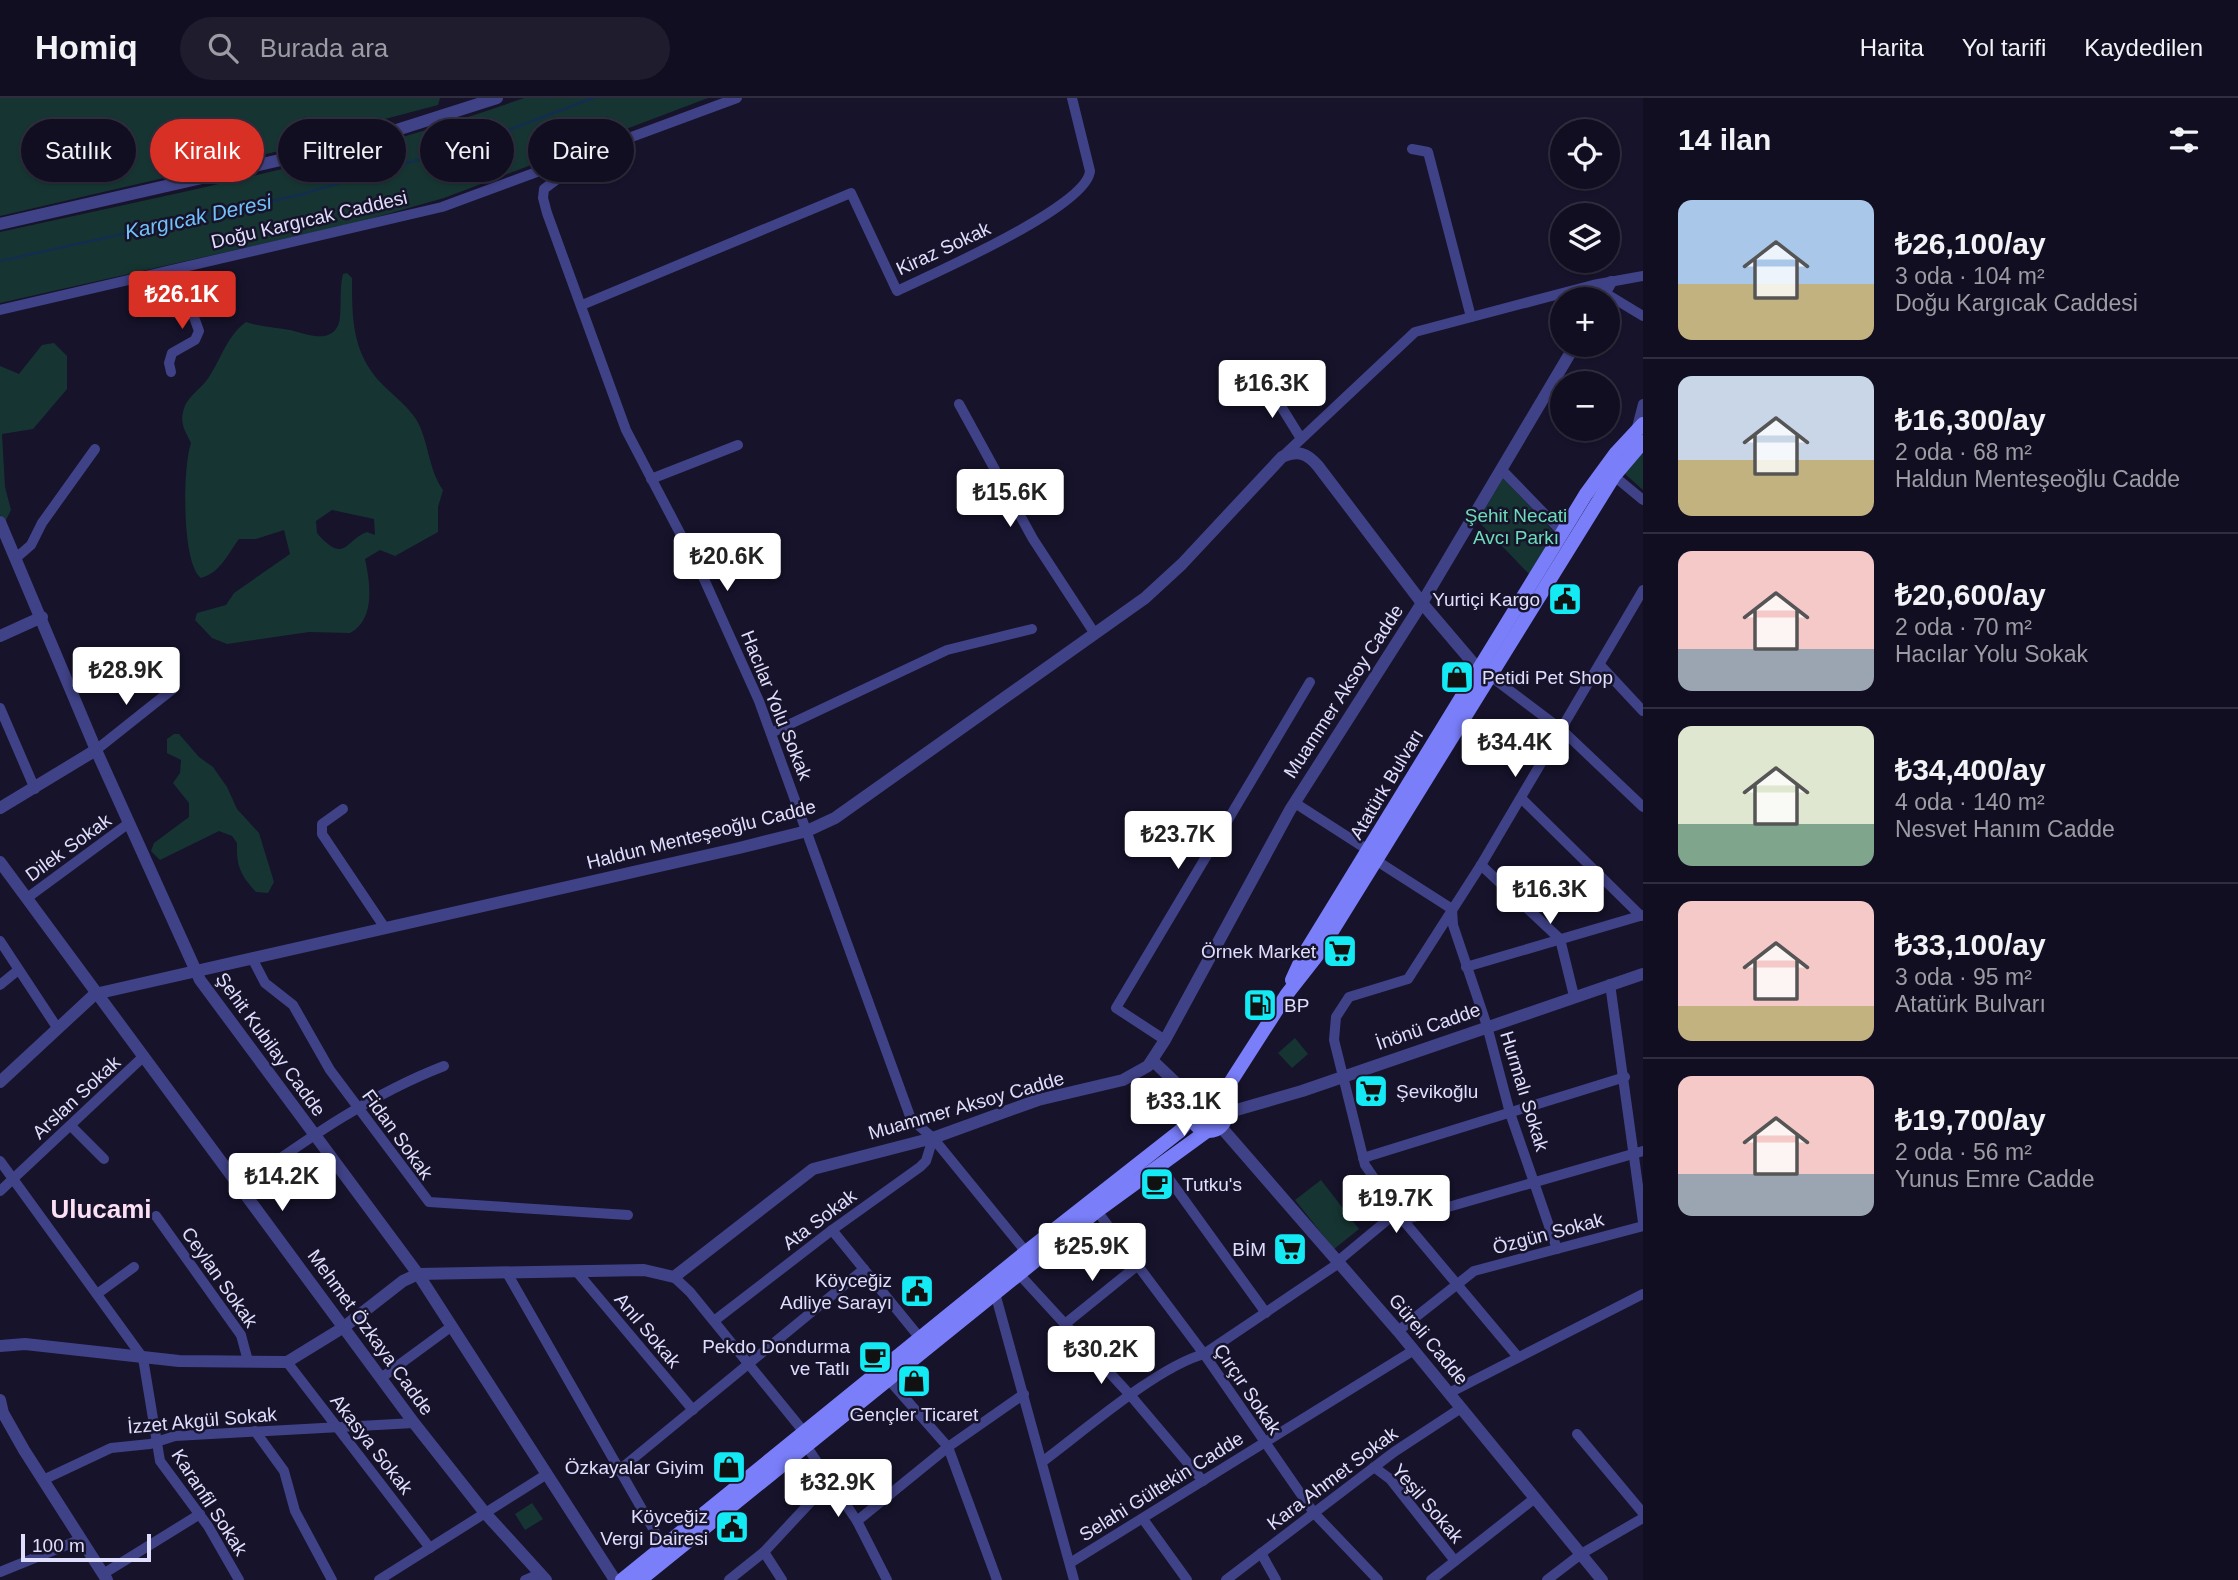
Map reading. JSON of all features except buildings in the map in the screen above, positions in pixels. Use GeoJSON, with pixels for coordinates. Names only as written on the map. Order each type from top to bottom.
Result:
{"type":"FeatureCollection","features":[{"type":"Feature","properties":{"kind":"main road","name":"Atatürk Bulvarı"},"geometry":{"type":"LineString","coordinates":[[622,1580],[663,1546],[889,1380],[1019,1273],[1218,1118],[1287,994],[1316,957],[1372,855],[1484,673],[1641,433]]}},
{"type":"Feature","properties":{"kind":"main road","name":"Atatürk Bulvarı"},"geometry":{"type":"LineString","coordinates":[[1484,673],[1563,533],[1609,462],[1641,433]]}},
{"type":"Feature","properties":{"kind":"main road"},"geometry":{"type":"LineString","coordinates":[[1209,1096],[1218,1118],[1196,1126],[1194,1109],[1209,1096]]}},
{"type":"Feature","properties":{"kind":"main road","name":"Atatürk Bulvarı"},"geometry":{"type":"LineString","coordinates":[[640,1580],[920,1338],[1180,1131],[1194,1109]]}},
{"type":"Feature","properties":{"kind":"street"},"geometry":{"type":"LineString","coordinates":[[0,224],[359,142],[497,98]]}},
{"type":"Feature","properties":{"kind":"street","name":"Doğu Kargıcak Caddesi"},"geometry":{"type":"LineString","coordinates":[[634,136],[737,98]]}},
{"type":"Feature","properties":{"kind":"street","name":"Kiraz Sokak"},"geometry":{"type":"LineString","coordinates":[[582,305],[851,193],[897,290],[1026,227],[1080,192],[1090,171],[1072,98]]}},
{"type":"Feature","properties":{"kind":"street"},"geometry":{"type":"LineString","coordinates":[[1412,149],[1428,152],[1471,317]]}},
{"type":"Feature","properties":{"kind":"street","name":"Doğu Kargıcak Caddesi"},"geometry":{"type":"LineString","coordinates":[[0,310],[442,207],[528,176]]}},
{"type":"Feature","properties":{"kind":"street","name":"Hacılar Yolu Sokak"},"geometry":{"type":"LineString","coordinates":[[551,182],[547,185],[542,198],[617,409],[704,579],[771,733],[911,1119],[933,1138],[1026,1252]]}},
{"type":"Feature","properties":{"kind":"street"},"geometry":{"type":"LineString","coordinates":[[171,372],[169,363],[172,353],[195,340],[200,331],[177,270]]}},
{"type":"Feature","properties":{"kind":"street"},"geometry":{"type":"LineString","coordinates":[[1617,287],[1643,275]]}},
{"type":"Feature","properties":{"kind":"street"},"geometry":{"type":"LineString","coordinates":[[1620,301],[1643,316]]}},
{"type":"Feature","properties":{"kind":"street"},"geometry":{"type":"LineString","coordinates":[[1282,457],[1409,335],[1422,329],[1471,317],[1550,302]]}},
{"type":"Feature","properties":{"kind":"street","name":"Muammer Aksoy Cadde"},"geometry":{"type":"LineString","coordinates":[[674,1277],[813,1168],[933,1138],[1038,1100],[1123,1080],[1142,1071],[1153,1061],[1295,803],[1422,603],[1567,357]]}},
{"type":"Feature","properties":{"kind":"street"},"geometry":{"type":"LineString","coordinates":[[1269,387],[1300,437]]}},
{"type":"Feature","properties":{"kind":"street"},"geometry":{"type":"LineString","coordinates":[[959,404],[1033,539],[1095,634]]}},
{"type":"Feature","properties":{"kind":"street"},"geometry":{"type":"LineString","coordinates":[[1641,433],[1643,404]]}},
{"type":"Feature","properties":{"kind":"street"},"geometry":{"type":"LineString","coordinates":[[651,479],[738,445]]}},
{"type":"Feature","properties":{"kind":"street"},"geometry":{"type":"LineString","coordinates":[[16,558],[31,545],[42,523],[95,449]]}},
{"type":"Feature","properties":{"kind":"street"},"geometry":{"type":"LineString","coordinates":[[1282,457],[1301,453],[1311,458],[1422,603],[1484,673],[1562,730],[1643,807]]}},
{"type":"Feature","properties":{"kind":"street","name":"Haldun Menteşeoğlu Cadde"},"geometry":{"type":"LineString","coordinates":[[0,1082],[95,994],[807,831],[835,818],[1145,598],[1182,564],[1282,457]]}},
{"type":"Feature","properties":{"kind":"street"},"geometry":{"type":"LineString","coordinates":[[1501,469],[1563,533]]}},
{"type":"Feature","properties":{"kind":"street"},"geometry":{"type":"LineString","coordinates":[[1614,476],[1643,500]]}},
{"type":"Feature","properties":{"kind":"street","name":"Şehit Kubilay Cadde"},"geometry":{"type":"LineString","coordinates":[[0,522],[96,750],[195,970],[418,1274],[615,1580]]}},
{"type":"Feature","properties":{"kind":"street"},"geometry":{"type":"LineString","coordinates":[[1518,1357],[1400,1216],[1363,1158],[1334,1040],[1336,1017],[1349,997],[1408,979],[1481,865],[1642,596]]}},
{"type":"Feature","properties":{"kind":"street"},"geometry":{"type":"LineString","coordinates":[[0,636],[42,617]]}},
{"type":"Feature","properties":{"kind":"street"},"geometry":{"type":"LineString","coordinates":[[771,733],[947,650],[1032,629]]}},
{"type":"Feature","properties":{"kind":"street"},"geometry":{"type":"LineString","coordinates":[[1600,665],[1643,711]]}},
{"type":"Feature","properties":{"kind":"street"},"geometry":{"type":"LineString","coordinates":[[1165,1040],[1116,1008],[1310,681]]}},
{"type":"Feature","properties":{"kind":"street"},"geometry":{"type":"LineString","coordinates":[[0,808],[96,750],[174,688]]}},
{"type":"Feature","properties":{"kind":"street"},"geometry":{"type":"LineString","coordinates":[[0,708],[35,789]]}},
{"type":"Feature","properties":{"kind":"street"},"geometry":{"type":"LineString","coordinates":[[1466,967],[1642,915],[1521,798]]}},
{"type":"Feature","properties":{"kind":"street"},"geometry":{"type":"LineString","coordinates":[[1295,803],[1452,909]]}},
{"type":"Feature","properties":{"kind":"street"},"geometry":{"type":"LineString","coordinates":[[343,809],[322,824],[322,834],[385,928]]}},
{"type":"Feature","properties":{"kind":"street","name":"Dilek Sokak"},"geometry":{"type":"LineString","coordinates":[[27,898],[129,824]]}},
{"type":"Feature","properties":{"kind":"street","name":"Mehmet Özkaya Cadde"},"geometry":{"type":"LineString","coordinates":[[1,865],[414,1423],[485,1513],[543,1577]]}},
{"type":"Feature","properties":{"kind":"street"},"geometry":{"type":"LineString","coordinates":[[1481,865],[1560,939],[1574,996]]}},
{"type":"Feature","properties":{"kind":"street","name":"Hurmalı Sokak"},"geometry":{"type":"LineString","coordinates":[[1452,909],[1453,925],[1487,1026],[1510,1113],[1557,1249]]}},
{"type":"Feature","properties":{"kind":"street"},"geometry":{"type":"LineString","coordinates":[[0,942],[58,1029]]}},
{"type":"Feature","properties":{"kind":"street","name":"Fidan Sokak"},"geometry":{"type":"LineString","coordinates":[[252,958],[265,983],[293,1005],[322,1058],[429,1202],[628,1215]]}},
{"type":"Feature","properties":{"kind":"street"},"geometry":{"type":"LineString","coordinates":[[0,985],[17,971]]}},
{"type":"Feature","properties":{"kind":"street","name":"İnönü Cadde"},"geometry":{"type":"LineString","coordinates":[[1218,1118],[1643,974]]}},
{"type":"Feature","properties":{"kind":"street"},"geometry":{"type":"LineString","coordinates":[[1610,985],[1638,1152],[1643,1224]]}},
{"type":"Feature","properties":{"kind":"street","name":"Arslan Sokak"},"geometry":{"type":"LineString","coordinates":[[0,1191],[144,1056]]}},
{"type":"Feature","properties":{"kind":"street"},"geometry":{"type":"LineString","coordinates":[[1153,1061],[1194,1109]]}},
{"type":"Feature","properties":{"kind":"street"},"geometry":{"type":"LineString","coordinates":[[241,1186],[357,1107],[392,1088],[444,1066]]}},
{"type":"Feature","properties":{"kind":"street"},"geometry":{"type":"LineString","coordinates":[[1363,1158],[1625,1077]]}},
{"type":"Feature","properties":{"kind":"street","name":"Güreli Cadde"},"geometry":{"type":"LineString","coordinates":[[1218,1118],[1414,1350],[1602,1580]]}},
{"type":"Feature","properties":{"kind":"street"},"geometry":{"type":"LineString","coordinates":[[71,1126],[104,1159]]}},
{"type":"Feature","properties":{"kind":"street","name":"Ata Sokak"},"geometry":{"type":"LineString","coordinates":[[714,1321],[832,1230],[920,1167],[926,1161],[933,1138]]}},
{"type":"Feature","properties":{"kind":"street"},"geometry":{"type":"LineString","coordinates":[[1042,1462],[1131,1396],[1190,1358],[1204,1354],[1266,1313],[1400,1216],[1638,1152]]}},
{"type":"Feature","properties":{"kind":"street"},"geometry":{"type":"LineString","coordinates":[[0,1161],[143,1358]]}},
{"type":"Feature","properties":{"kind":"street"},"geometry":{"type":"LineString","coordinates":[[1158,1165],[1266,1313]]}},
{"type":"Feature","properties":{"kind":"street","name":"Çırçır Sokak"},"geometry":{"type":"LineString","coordinates":[[1097,1211],[1204,1354],[1314,1513],[1378,1580]]}},
{"type":"Feature","properties":{"kind":"street","name":"Ceylan Sokak"},"geometry":{"type":"LineString","coordinates":[[156,1216],[241,1335],[248,1361]]}},
{"type":"Feature","properties":{"kind":"street","name":"Özgün Sokak"},"geometry":{"type":"LineString","coordinates":[[1398,1331],[1474,1271],[1643,1224]]}},
{"type":"Feature","properties":{"kind":"street"},"geometry":{"type":"LineString","coordinates":[[832,1230],[920,1338]]}},
{"type":"Feature","properties":{"kind":"street"},"geometry":{"type":"LineString","coordinates":[[1065,1324],[1138,1265]]}},
{"type":"Feature","properties":{"kind":"street"},"geometry":{"type":"LineString","coordinates":[[97,1294],[134,1267]]}},
{"type":"Feature","properties":{"kind":"street"},"geometry":{"type":"LineString","coordinates":[[618,1471],[864,1269]]}},
{"type":"Feature","properties":{"kind":"street"},"geometry":{"type":"LineString","coordinates":[[0,1346],[25,1344],[179,1361],[287,1362],[344,1327],[403,1281],[418,1274],[644,1270],[674,1277],[714,1321],[806,1439],[857,1521],[887,1580]]}},
{"type":"Feature","properties":{"kind":"street","name":"Anıl Sokak"},"geometry":{"type":"LineString","coordinates":[[577,1272],[693,1410]]}},
{"type":"Feature","properties":{"kind":"street"},"geometry":{"type":"LineString","coordinates":[[506,1273],[663,1546]]}},
{"type":"Feature","properties":{"kind":"street"},"geometry":{"type":"LineString","coordinates":[[1019,1273],[1131,1396],[1203,1481]]}},
{"type":"Feature","properties":{"kind":"street"},"geometry":{"type":"LineString","coordinates":[[995,1293],[1074,1580]]}},
{"type":"Feature","properties":{"kind":"street"},"geometry":{"type":"LineString","coordinates":[[1449,1393],[1643,1294]]}},
{"type":"Feature","properties":{"kind":"street"},"geometry":{"type":"LineString","coordinates":[[381,1378],[452,1326]]}},
{"type":"Feature","properties":{"kind":"street","name":"Selahi Gültekin Cadde"},"geometry":{"type":"LineString","coordinates":[[1070,1563],[1414,1350]]}},
{"type":"Feature","properties":{"kind":"street","name":"Karanfil Sokak"},"geometry":{"type":"LineString","coordinates":[[143,1358],[157,1443],[164,1467],[200,1514],[239,1580]]}},
{"type":"Feature","properties":{"kind":"street","name":"Akasya Sokak"},"geometry":{"type":"LineString","coordinates":[[287,1362],[430,1548]]}},
{"type":"Feature","properties":{"kind":"street"},"geometry":{"type":"LineString","coordinates":[[889,1380],[948,1447],[997,1580]]}},
{"type":"Feature","properties":{"kind":"street"},"geometry":{"type":"LineString","coordinates":[[857,1521],[948,1447],[1024,1394]]}},
{"type":"Feature","properties":{"kind":"street","name":"Kara Ahmet Sokak"},"geometry":{"type":"LineString","coordinates":[[1226,1580],[1374,1467],[1461,1408]]}},
{"type":"Feature","properties":{"kind":"street"},"geometry":{"type":"LineString","coordinates":[[1,1409],[79,1540],[105,1577],[200,1514]]}},
{"type":"Feature","properties":{"kind":"street","name":"İzzet Akgül Sokak"},"geometry":{"type":"LineString","coordinates":[[43,1480],[111,1448],[157,1443],[184,1435],[414,1423]]}},
{"type":"Feature","properties":{"kind":"street"},"geometry":{"type":"LineString","coordinates":[[255,1431],[284,1471],[295,1511],[332,1580]]}},
{"type":"Feature","properties":{"kind":"street"},"geometry":{"type":"LineString","coordinates":[[1548,1580],[1581,1554],[1643,1515],[1577,1434]]}},
{"type":"Feature","properties":{"kind":"street","name":"Yeşil Sokak"},"geometry":{"type":"LineString","coordinates":[[1374,1467],[1390,1479],[1455,1561]]}},
{"type":"Feature","properties":{"kind":"street"},"geometry":{"type":"LineString","coordinates":[[379,1580],[547,1474]]}},
{"type":"Feature","properties":{"kind":"street"},"geometry":{"type":"LineString","coordinates":[[729,1580],[764,1552],[831,1480]]}},
{"type":"Feature","properties":{"kind":"street"},"geometry":{"type":"LineString","coordinates":[[1431,1580],[1535,1498]]}},
{"type":"Feature","properties":{"kind":"street"},"geometry":{"type":"LineString","coordinates":[[1143,1519],[1187,1580]]}},
{"type":"Feature","properties":{"kind":"street"},"geometry":{"type":"LineString","coordinates":[[0,1572],[79,1540]]}},
{"type":"Feature","properties":{"kind":"street"},"geometry":{"type":"LineString","coordinates":[[764,1552],[782,1580]]}},
{"type":"Feature","properties":{"kind":"street"},"geometry":{"type":"LineString","coordinates":[[1261,1553],[1276,1580]]}},
{"type":"Feature","properties":{"kind":"street"},"geometry":{"type":"LineString","coordinates":[[394,1571],[401,1580]]}},
{"type":"Feature","properties":{"kind":"street"},"geometry":{"type":"LineString","coordinates":[[525,1580],[543,1577]]}},
{"type":"Feature","properties":{"kind":"green space"},"geometry":{"type":"Polygon","coordinates":[[[0,98],[440,98],[438,105],[385,119],[278,119],[278,151],[264,155],[264,119],[150,119],[150,181],[0,216],[0,98]]]}},
{"type":"Feature","properties":{"kind":"green space"},"geometry":{"type":"Polygon","coordinates":[[[524,98],[708,98],[634,126],[634,119],[528,119],[528,166],[514,171],[514,119],[462,119],[524,98]]]}},
{"type":"Feature","properties":{"kind":"green space"},"geometry":{"type":"Polygon","coordinates":[[[420,132],[420,182],[486,182],[444,198],[359,222],[0,303],[0,232],[227,182],[264,182],[264,173],[278,170],[278,182],[406,182],[406,136],[420,132]]]}},
{"type":"Feature","properties":{"kind":"green space"},"geometry":{"type":"Polygon","coordinates":[[[347,273],[352,278],[352,308],[356,335],[365,360],[382,384],[416,419],[424,436],[434,473],[443,490],[438,507],[438,532],[395,556],[380,550],[365,559],[369,589],[367,609],[364,619],[350,633],[309,632],[227,644],[212,638],[195,620],[197,613],[226,605],[234,593],[290,554],[284,530],[256,539],[239,539],[219,567],[208,575],[201,578],[194,569],[187,534],[185,491],[191,443],[183,425],[183,412],[191,397],[206,382],[229,340],[246,322],[317,336],[330,334],[335,330],[340,319],[343,274],[347,273]],[[332,510],[316,521],[317,533],[326,543],[340,549],[367,532],[375,535],[374,519],[332,510]]]}},
{"type":"Feature","properties":{"kind":"green space"},"geometry":{"type":"Polygon","coordinates":[[[54,343],[67,356],[67,389],[33,429],[2,434],[5,487],[11,510],[5,522],[0,515],[0,366],[19,374],[42,345],[54,343]]]}},
{"type":"Feature","properties":{"kind":"green space"},"geometry":{"type":"Polygon","coordinates":[[[1643,453],[1643,490],[1624,473],[1643,453]]]}},
{"type":"Feature","properties":{"kind":"green space","name":"Şehit Necati Avcı Parkı"},"geometry":{"type":"Polygon","coordinates":[[[1503,478],[1554,532],[1529,574],[1478,521],[1503,478]]]}},
{"type":"Feature","properties":{"kind":"green space"},"geometry":{"type":"Polygon","coordinates":[[[179,734],[199,757],[213,767],[227,787],[237,809],[259,833],[274,882],[268,893],[256,892],[243,876],[237,858],[237,843],[232,836],[219,831],[160,860],[151,851],[154,843],[189,817],[189,803],[173,783],[180,773],[181,760],[167,753],[167,739],[179,734]]]}},
{"type":"Feature","properties":{"kind":"green space"},"geometry":{"type":"Polygon","coordinates":[[[1295,1038],[1308,1054],[1292,1068],[1278,1053],[1295,1038]]]}},
{"type":"Feature","properties":{"kind":"green space"},"geometry":{"type":"Polygon","coordinates":[[[1321,1180],[1359,1229],[1334,1249],[1295,1200],[1321,1180]]]}},
{"type":"Feature","properties":{"kind":"green space"},"geometry":{"type":"Polygon","coordinates":[[[532,1503],[543,1519],[525,1530],[515,1514],[532,1503]]]}},
{"type":"Feature","properties":{"kind":"waterway","name":"Kargıcak Deresi"},"geometry":{"type":"LineString","coordinates":[[0,261],[299,195],[471,144],[593,98]]}},
{"type":"Feature","properties":{"kind":"place","name":"Yurtiçi Kargo"},"geometry":{"type":"Point","coordinates":[1565,599]}},
{"type":"Feature","properties":{"kind":"place","name":"Petidi Pet Shop"},"geometry":{"type":"Point","coordinates":[1457,677]}},
{"type":"Feature","properties":{"kind":"place","name":"Örnek Market"},"geometry":{"type":"Point","coordinates":[1340,951]}},
{"type":"Feature","properties":{"kind":"place","name":"BP"},"geometry":{"type":"Point","coordinates":[1260,1005]}},
{"type":"Feature","properties":{"kind":"place","name":"Şevikoğlu"},"geometry":{"type":"Point","coordinates":[1371,1091]}},
{"type":"Feature","properties":{"kind":"place","name":"Tutku's"},"geometry":{"type":"Point","coordinates":[1157,1184]}},
{"type":"Feature","properties":{"kind":"place","name":"BİM"},"geometry":{"type":"Point","coordinates":[1290,1249]}},
{"type":"Feature","properties":{"kind":"place","name":"Köyceğiz Adliye Sarayı"},"geometry":{"type":"Point","coordinates":[917,1291]}},
{"type":"Feature","properties":{"kind":"place","name":"Pekdo Dondurma ve Tatlı"},"geometry":{"type":"Point","coordinates":[875,1357]}},
{"type":"Feature","properties":{"kind":"place","name":"Gençler Ticaret"},"geometry":{"type":"Point","coordinates":[914,1381]}},
{"type":"Feature","properties":{"kind":"place","name":"Özkayalar Giyim"},"geometry":{"type":"Point","coordinates":[729,1467]}},
{"type":"Feature","properties":{"kind":"place","name":"Köyceğiz Vergi Dairesi"},"geometry":{"type":"Point","coordinates":[732,1527]}},
{"type":"Feature","properties":{"kind":"district","name":"Ulucami"},"geometry":{"type":"Point","coordinates":[101,1209]}}]}
